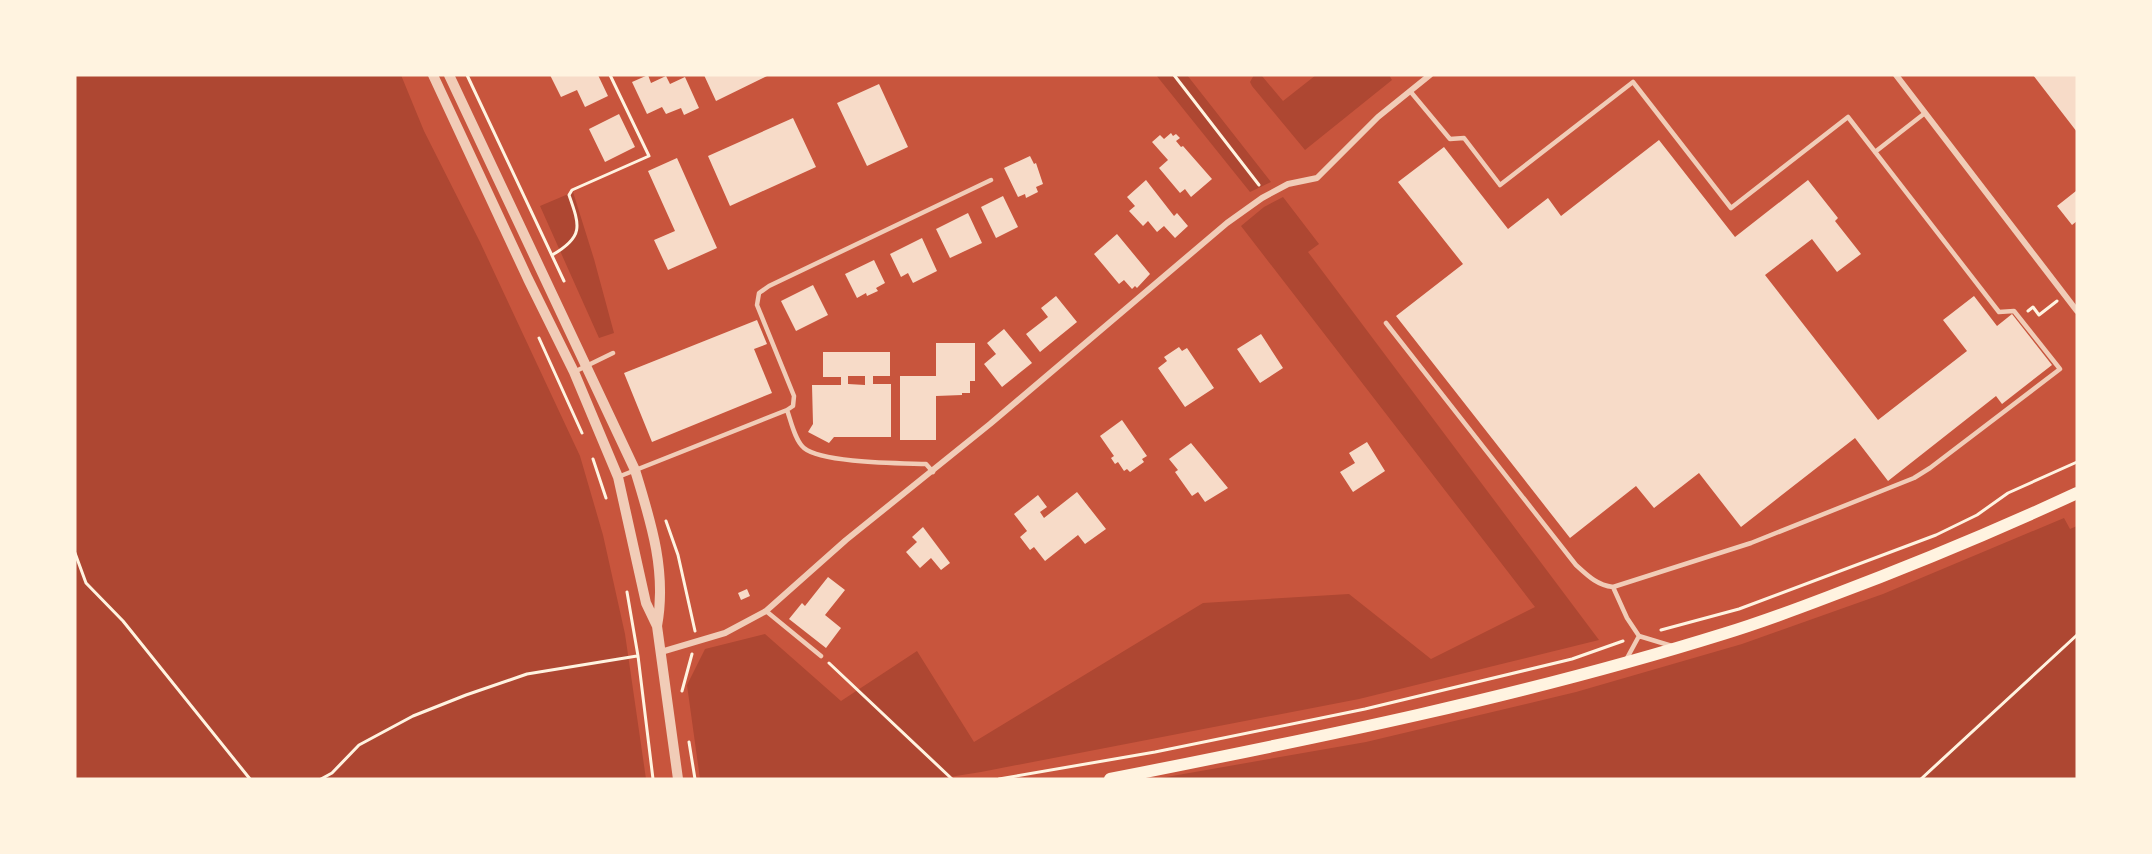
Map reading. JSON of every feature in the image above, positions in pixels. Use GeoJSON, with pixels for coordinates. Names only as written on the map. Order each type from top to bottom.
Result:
{"type":"FeatureCollection","features":[{"type":"Feature","properties":{"kind":"main road"},"geometry":{"type":"LineString","coordinates":[[1110,779],[1358,729],[1502,697],[1679,648],[1912,566],[2077,493]]}},
{"type":"Feature","properties":{"kind":"street"},"geometry":{"type":"LineString","coordinates":[[433,75],[574,372],[618,477],[646,603],[657,626],[678,779]]}},
{"type":"Feature","properties":{"kind":"street"},"geometry":{"type":"LineString","coordinates":[[449,75],[635,470],[651,524],[658,563],[662,601],[657,626]]}},
{"type":"Feature","properties":{"kind":"street"},"geometry":{"type":"LineString","coordinates":[[661,652],[725,633],[766,611],[846,540],[933,472],[1227,223],[1262,198],[1288,184],[1317,178],[1357,137],[1430,75]]}},
{"type":"Feature","properties":{"kind":"street"},"geometry":{"type":"LineString","coordinates":[[1896,75],[2077,311]]}},
{"type":"Feature","properties":{"kind":"lane"},"geometry":{"type":"LineString","coordinates":[[1386,323],[1571,559],[1594,581],[1613,587],[1751,543],[1914,477],[1930,468],[2060,369],[2014,311],[1999,312],[1848,117],[1731,208],[1633,82],[1500,185],[1464,138],[1450,139],[1410,91]]}},
{"type":"Feature","properties":{"kind":"lane"},"geometry":{"type":"LineString","coordinates":[[1875,152],[1925,113]]}},
{"type":"Feature","properties":{"kind":"lane"},"geometry":{"type":"LineString","coordinates":[[618,477],[793,406],[794,396],[757,305],[759,293],[769,286],[991,180]]}},
{"type":"Feature","properties":{"kind":"lane"},"geometry":{"type":"LineString","coordinates":[[574,372],[613,353]]}},
{"type":"Feature","properties":{"kind":"lane"},"geometry":{"type":"LineString","coordinates":[[787,410],[800,442],[806,450],[845,460],[926,464],[933,472]]}},
{"type":"Feature","properties":{"kind":"lane"},"geometry":{"type":"LineString","coordinates":[[1613,587],[1627,618],[1639,636],[1679,648]]}},
{"type":"Feature","properties":{"kind":"lane"},"geometry":{"type":"LineString","coordinates":[[766,611],[821,656]]}},
{"type":"Feature","properties":{"kind":"lane"},"geometry":{"type":"LineString","coordinates":[[1623,664],[1639,636]]}},
{"type":"Feature","properties":{"kind":"path"},"geometry":{"type":"LineString","coordinates":[[552,255],[572,242],[576,234],[577,219],[569,195],[572,190],[649,156],[610,75]]}},
{"type":"Feature","properties":{"kind":"path"},"geometry":{"type":"LineString","coordinates":[[1174,75],[1260,187],[1262,198]]}},
{"type":"Feature","properties":{"kind":"path"},"geometry":{"type":"LineString","coordinates":[[2031,309],[2033,307],[2039,315],[2048,308]]}},
{"type":"Feature","properties":{"kind":"path"},"geometry":{"type":"LineString","coordinates":[[536,332],[585,440]]}},
{"type":"Feature","properties":{"kind":"path"},"geometry":{"type":"LineString","coordinates":[[590,451],[609,505]]}},
{"type":"Feature","properties":{"kind":"path"},"geometry":{"type":"LineString","coordinates":[[999,779],[1155,752],[1365,709],[1572,659],[1639,636],[1739,609],[1936,535],[1977,515],[2008,493],[2077,462]]}},
{"type":"Feature","properties":{"kind":"path"},"geometry":{"type":"LineString","coordinates":[[75,553],[86,583],[123,621],[250,779]]}},
{"type":"Feature","properties":{"kind":"path"},"geometry":{"type":"LineString","coordinates":[[625,584],[638,656],[653,779]]}},
{"type":"Feature","properties":{"kind":"path"},"geometry":{"type":"LineString","coordinates":[[1921,779],[2077,635]]}},
{"type":"Feature","properties":{"kind":"path"},"geometry":{"type":"LineString","coordinates":[[683,700],[681,689],[697,641]]}},
{"type":"Feature","properties":{"kind":"path"},"geometry":{"type":"LineString","coordinates":[[321,779],[332,773],[359,745],[413,716],[466,695],[527,674],[638,656]]}},
{"type":"Feature","properties":{"kind":"path"},"geometry":{"type":"LineString","coordinates":[[821,656],[952,779]]}},
{"type":"Feature","properties":{"kind":"path"},"geometry":{"type":"LineString","coordinates":[[688,734],[695,779]]}},
{"type":"Feature","properties":{"kind":"shaded area"},"geometry":{"type":"Polygon","coordinates":[[[75,75],[401,75],[424,131],[480,242],[580,456],[603,535],[625,634],[646,779],[75,779],[75,75]]]}},
{"type":"Feature","properties":{"kind":"shaded area"},"geometry":{"type":"Polygon","coordinates":[[[1156,75],[1187,75],[1271,182],[1250,192],[1156,75]]]}},
{"type":"Feature","properties":{"kind":"shaded area"},"geometry":{"type":"Polygon","coordinates":[[[1254,75],[1262,76],[1283,101],[1316,75],[1389,75],[1392,80],[1305,150],[1252,86],[1250,82],[1254,75]]]}},
{"type":"Feature","properties":{"kind":"shaded area"},"geometry":{"type":"Polygon","coordinates":[[[573,192],[614,333],[599,338],[540,206],[573,192]]]}},
{"type":"Feature","properties":{"kind":"shaded area"},"geometry":{"type":"Polygon","coordinates":[[[1283,197],[1319,244],[1308,252],[1599,640],[1359,699],[937,779],[700,779],[687,685],[705,649],[765,634],[841,701],[917,651],[974,742],[1203,603],[1349,594],[1431,659],[1535,607],[1241,226],[1264,207],[1283,197]]]}},
{"type":"Feature","properties":{"kind":"shaded area"},"geometry":{"type":"Polygon","coordinates":[[[2064,518],[2070,529],[2077,526],[2077,779],[1155,779],[1366,742],[1576,692],[1742,644],[1883,594],[2064,518]]]}},
{"type":"Feature","properties":{"kind":"building"},"geometry":{"type":"Polygon","coordinates":[[[550,75],[598,75],[608,96],[585,107],[577,90],[561,97],[550,75]]]}},
{"type":"Feature","properties":{"kind":"building"},"geometry":{"type":"Polygon","coordinates":[[[648,75],[651,83],[666,76],[670,84],[685,77],[699,108],[684,115],[681,108],[666,114],[662,107],[647,114],[632,82],[648,75]]]}},
{"type":"Feature","properties":{"kind":"building"},"geometry":{"type":"Polygon","coordinates":[[[704,75],[769,75],[716,101],[704,75]]]}},
{"type":"Feature","properties":{"kind":"building"},"geometry":{"type":"Polygon","coordinates":[[[2033,75],[2077,75],[2077,132],[2033,75]]]}},
{"type":"Feature","properties":{"kind":"building"},"geometry":{"type":"Polygon","coordinates":[[[879,84],[908,147],[867,166],[837,103],[879,84]]]}},
{"type":"Feature","properties":{"kind":"building"},"geometry":{"type":"Polygon","coordinates":[[[619,114],[635,147],[605,162],[589,129],[619,114]]]}},
{"type":"Feature","properties":{"kind":"building"},"geometry":{"type":"Polygon","coordinates":[[[793,118],[816,167],[730,206],[708,156],[793,118]]]}},
{"type":"Feature","properties":{"kind":"building"},"geometry":{"type":"Polygon","coordinates":[[[1171,133],[1180,138],[1176,141],[1212,179],[1191,197],[1185,189],[1180,193],[1159,168],[1168,160],[1152,142],[1160,135],[1164,139],[1171,133]]]}},
{"type":"Feature","properties":{"kind":"building"},"geometry":{"type":"Polygon","coordinates":[[[1659,140],[1735,237],[1808,180],[1838,218],[1835,221],[1861,254],[1837,272],[1812,239],[1765,275],[1878,420],[1967,351],[1943,320],[1974,296],[1997,326],[2012,314],[2052,365],[2002,404],[1996,396],[1888,481],[1855,438],[1741,527],[1699,473],[1654,508],[1636,486],[1570,538],[1396,316],[1463,264],[1398,182],[1444,147],[1508,229],[1548,198],[1561,216],[1659,140]]]}},
{"type":"Feature","properties":{"kind":"building"},"geometry":{"type":"Polygon","coordinates":[[[1030,156],[1034,164],[1036,163],[1043,184],[1036,187],[1038,192],[1026,198],[1025,194],[1018,197],[1004,168],[1030,156]]]}},
{"type":"Feature","properties":{"kind":"building"},"geometry":{"type":"Polygon","coordinates":[[[677,158],[717,248],[668,270],[654,240],[675,231],[648,171],[677,158]]]}},
{"type":"Feature","properties":{"kind":"building"},"geometry":{"type":"Polygon","coordinates":[[[1146,180],[1174,216],[1177,213],[1188,226],[1175,238],[1164,226],[1157,232],[1148,221],[1143,226],[1129,211],[1135,206],[1127,197],[1146,180]]]}},
{"type":"Feature","properties":{"kind":"building"},"geometry":{"type":"Polygon","coordinates":[[[2076,191],[2077,221],[2072,225],[2057,206],[2076,191]]]}},
{"type":"Feature","properties":{"kind":"building"},"geometry":{"type":"Polygon","coordinates":[[[1003,196],[1018,227],[996,238],[981,207],[1003,196]]]}},
{"type":"Feature","properties":{"kind":"building"},"geometry":{"type":"Polygon","coordinates":[[[968,213],[982,243],[950,258],[936,229],[968,213]]]}},
{"type":"Feature","properties":{"kind":"building"},"geometry":{"type":"Polygon","coordinates":[[[1117,234],[1150,274],[1137,288],[1135,286],[1132,289],[1124,280],[1119,284],[1094,254],[1117,234]]]}},
{"type":"Feature","properties":{"kind":"building"},"geometry":{"type":"Polygon","coordinates":[[[922,238],[937,271],[913,283],[908,273],[901,277],[890,254],[922,238]]]}},
{"type":"Feature","properties":{"kind":"building"},"geometry":{"type":"Polygon","coordinates":[[[874,260],[885,283],[876,288],[878,291],[867,296],[866,293],[857,298],[845,274],[874,260]]]}},
{"type":"Feature","properties":{"kind":"building"},"geometry":{"type":"Polygon","coordinates":[[[813,285],[828,315],[796,331],[781,301],[813,285]]]}},
{"type":"Feature","properties":{"kind":"building"},"geometry":{"type":"Polygon","coordinates":[[[1056,296],[1077,322],[1040,352],[1026,334],[1048,317],[1041,308],[1056,296]]]}},
{"type":"Feature","properties":{"kind":"building"},"geometry":{"type":"Polygon","coordinates":[[[757,320],[767,344],[754,349],[772,393],[652,442],[624,373],[757,320]]]}},
{"type":"Feature","properties":{"kind":"building"},"geometry":{"type":"Polygon","coordinates":[[[1004,329],[1032,363],[1002,387],[984,364],[996,354],[987,343],[1004,329]]]}},
{"type":"Feature","properties":{"kind":"building"},"geometry":{"type":"Polygon","coordinates":[[[1261,334],[1283,368],[1260,383],[1237,349],[1261,334]]]}},
{"type":"Feature","properties":{"kind":"building"},"geometry":{"type":"Polygon","coordinates":[[[936,343],[975,343],[975,381],[970,381],[970,393],[936,396],[936,440],[900,440],[900,376],[936,376],[936,343]]]}},
{"type":"Feature","properties":{"kind":"building"},"geometry":{"type":"Polygon","coordinates":[[[1179,347],[1182,351],[1187,348],[1214,388],[1185,407],[1158,368],[1167,361],[1164,357],[1179,347]]]}},
{"type":"Feature","properties":{"kind":"building"},"geometry":{"type":"Polygon","coordinates":[[[823,352],[890,352],[890,376],[873,376],[873,384],[891,384],[891,437],[834,437],[829,443],[808,432],[813,424],[812,385],[841,385],[841,377],[823,377],[823,352]],[[848,376],[848,384],[865,385],[865,376],[848,376]]]}},
{"type":"Feature","properties":{"kind":"building"},"geometry":{"type":"Polygon","coordinates":[[[1122,420],[1147,456],[1142,459],[1144,462],[1130,472],[1127,469],[1124,471],[1118,462],[1115,464],[1111,458],[1114,456],[1100,436],[1122,420]]]}},
{"type":"Feature","properties":{"kind":"building"},"geometry":{"type":"Polygon","coordinates":[[[1367,442],[1385,471],[1353,492],[1340,472],[1355,463],[1349,453],[1367,442]]]}},
{"type":"Feature","properties":{"kind":"building"},"geometry":{"type":"Polygon","coordinates":[[[1191,443],[1228,488],[1205,502],[1198,492],[1192,496],[1175,472],[1178,470],[1169,459],[1191,443]]]}},
{"type":"Feature","properties":{"kind":"building"},"geometry":{"type":"Polygon","coordinates":[[[1077,492],[1106,529],[1085,544],[1078,535],[1045,561],[1034,547],[1030,550],[1020,537],[1027,531],[1014,514],[1038,495],[1047,507],[1040,512],[1044,518],[1077,492]]]}},
{"type":"Feature","properties":{"kind":"building"},"geometry":{"type":"Polygon","coordinates":[[[923,527],[950,563],[941,570],[931,558],[920,568],[906,552],[917,542],[912,537],[923,527]]]}},
{"type":"Feature","properties":{"kind":"building"},"geometry":{"type":"Polygon","coordinates":[[[828,577],[845,590],[825,615],[841,628],[826,648],[789,619],[802,603],[805,606],[828,577]]]}},
{"type":"Feature","properties":{"kind":"building"},"geometry":{"type":"Polygon","coordinates":[[[747,589],[750,596],[741,600],[738,593],[747,589]]]}}]}
